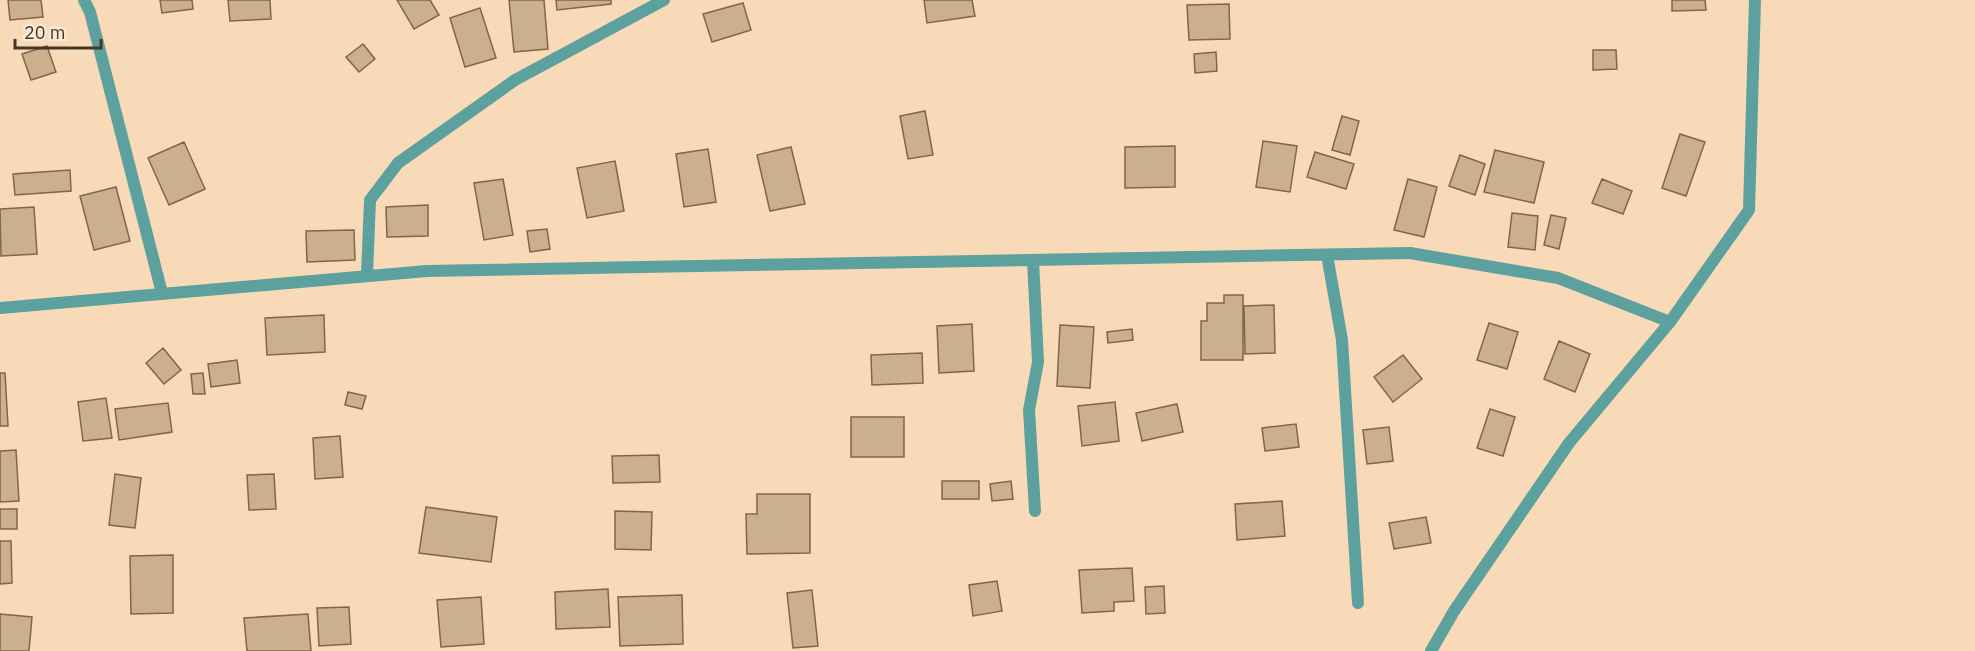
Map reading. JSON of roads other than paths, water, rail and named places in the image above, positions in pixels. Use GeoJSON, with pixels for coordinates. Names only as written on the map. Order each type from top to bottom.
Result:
{"type":"FeatureCollection","features":[{"type":"Feature","properties":{"kind":"street"},"geometry":{"type":"LineString","coordinates":[[84,0],[90,12],[162,293]]}},
{"type":"Feature","properties":{"kind":"street"},"geometry":{"type":"LineString","coordinates":[[367,275],[370,200],[398,163],[515,80],[664,0]]}},
{"type":"Feature","properties":{"kind":"street"},"geometry":{"type":"LineString","coordinates":[[1431,651],[1454,611],[1569,443],[1670,322],[1749,210],[1755,0]]}},
{"type":"Feature","properties":{"kind":"street"},"geometry":{"type":"LineString","coordinates":[[0,308],[438,270],[1410,253],[1558,278],[1670,322]]}},
{"type":"Feature","properties":{"kind":"street"},"geometry":{"type":"LineString","coordinates":[[1328,255],[1341,340],[1358,603]]}},
{"type":"Feature","properties":{"kind":"street"},"geometry":{"type":"LineString","coordinates":[[1033,260],[1038,362],[1029,410],[1035,511]]}}]}
